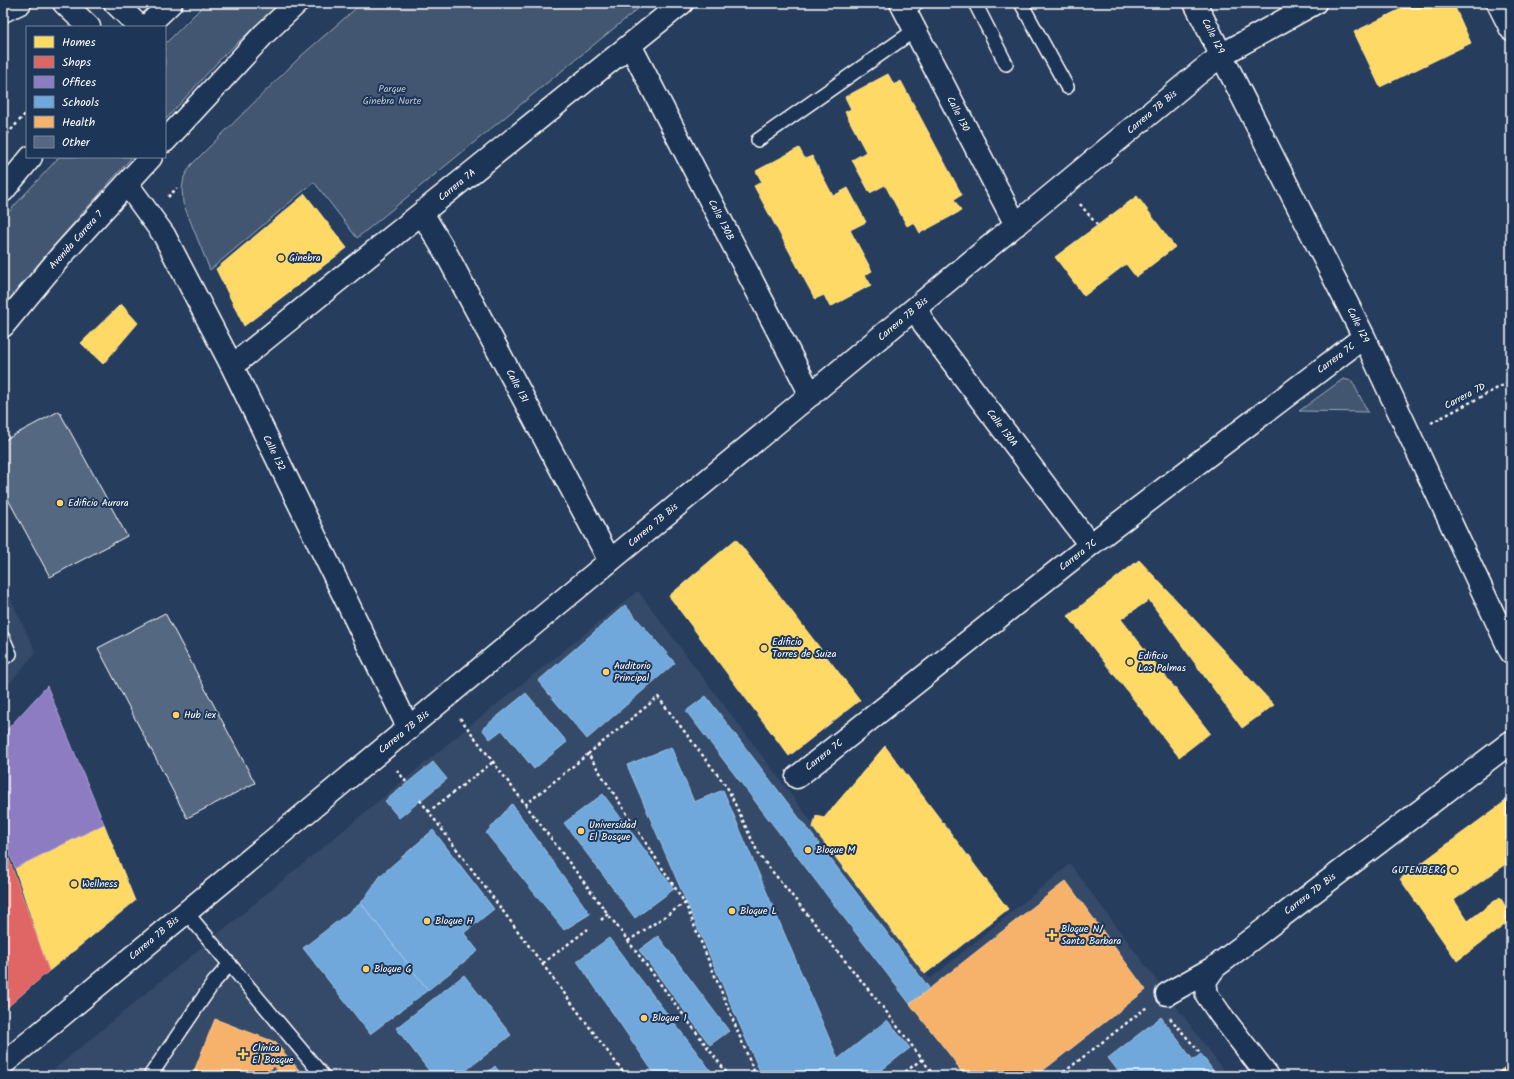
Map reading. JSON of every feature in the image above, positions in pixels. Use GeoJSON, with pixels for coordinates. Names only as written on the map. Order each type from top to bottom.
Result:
{"type":"FeatureCollection","features":[{"type":"Feature","properties":{"kind":"street"},"geometry":{"type":"LineString","coordinates":[[3,11],[20,3]]}},
{"type":"Feature","properties":{"kind":"street"},"geometry":{"type":"LineString","coordinates":[[64,3],[88,26]]}},
{"type":"Feature","properties":{"kind":"street"},"geometry":{"type":"LineString","coordinates":[[115,3],[139,26]]}},
{"type":"Feature","properties":{"kind":"street"},"geometry":{"type":"LineString","coordinates":[[147,26],[171,3]]}},
{"type":"Feature","properties":{"kind":"street"},"geometry":{"type":"LineString","coordinates":[[166,141],[264,34],[297,3]]}},
{"type":"Feature","properties":{"kind":"street","name":"Carrera 7A"},"geometry":{"type":"LineString","coordinates":[[232,366],[682,3]]}},
{"type":"Feature","properties":{"kind":"street","name":"Calle 129"},"geometry":{"type":"LineString","coordinates":[[1196,3],[1364,337],[1511,652]]}},
{"type":"Feature","properties":{"kind":"street","name":"Carrera 7B Bis"},"geometry":{"type":"LineString","coordinates":[[3,1064],[1222,54],[1315,3]]}},
{"type":"Feature","properties":{"kind":"street"},"geometry":{"type":"LineString","coordinates":[[1498,3],[1511,29]]}},
{"type":"Feature","properties":{"kind":"street","name":"Calle 130"},"geometry":{"type":"LineString","coordinates":[[907,6],[915,30],[1016,225]]}},
{"type":"Feature","properties":{"kind":"street","name":"Calle 130B"},"geometry":{"type":"LineString","coordinates":[[630,45],[811,395]]}},
{"type":"Feature","properties":{"kind":"street"},"geometry":{"type":"LineString","coordinates":[[3,191],[30,158]]}},
{"type":"Feature","properties":{"kind":"street","name":"Avenida Carrera 7"},"geometry":{"type":"LineString","coordinates":[[3,326],[61,256],[150,158]]}},
{"type":"Feature","properties":{"kind":"street","name":"Calle 132"},"geometry":{"type":"LineString","coordinates":[[127,184],[164,234],[232,366],[409,729]]}},
{"type":"Feature","properties":{"kind":"street","name":"Calle 131"},"geometry":{"type":"LineString","coordinates":[[422,213],[447,255],[610,561]]}},
{"type":"Feature","properties":{"kind":"street","name":"Calle 130A"},"geometry":{"type":"LineString","coordinates":[[916,308],[924,324],[1090,545]]}},
{"type":"Feature","properties":{"kind":"street","name":"Carrera 7C"},"geometry":{"type":"LineString","coordinates":[[797,777],[1090,545],[1364,337]]}},
{"type":"Feature","properties":{"kind":"street","name":"Carrera 7D Bis"},"geometry":{"type":"LineString","coordinates":[[1268,1076],[1220,1014],[1208,995],[1205,981],[1215,967],[1511,742]]}},
{"type":"Feature","properties":{"kind":"street"},"geometry":{"type":"LineString","coordinates":[[1161,1004],[1215,967]]}},
{"type":"Feature","properties":{"kind":"lane"},"geometry":{"type":"LineString","coordinates":[[975,3],[1006,64]]}},
{"type":"Feature","properties":{"kind":"lane"},"geometry":{"type":"LineString","coordinates":[[1021,3],[1067,87]]}},
{"type":"Feature","properties":{"kind":"lane"},"geometry":{"type":"LineString","coordinates":[[758,140],[915,30]]}},
{"type":"Feature","properties":{"kind":"lane"},"geometry":{"type":"LineString","coordinates":[[3,638],[10,654],[3,658]]}},
{"type":"Feature","properties":{"kind":"lane"},"geometry":{"type":"LineString","coordinates":[[186,912],[323,1076]]}},
{"type":"Feature","properties":{"kind":"lane"},"geometry":{"type":"LineString","coordinates":[[150,1076],[214,982],[230,964]]}},
{"type":"Feature","properties":{"kind":"path"},"geometry":{"type":"LineString","coordinates":[[3,139],[26,113]]}},
{"type":"Feature","properties":{"kind":"path"},"geometry":{"type":"LineString","coordinates":[[1081,204],[1097,225]]}},
{"type":"Feature","properties":{"kind":"path","name":"Carrera 7D"},"geometry":{"type":"LineString","coordinates":[[1427,425],[1511,381]]}},
{"type":"Feature","properties":{"kind":"path"},"geometry":{"type":"LineString","coordinates":[[525,805],[658,697],[727,787],[759,855],[885,1010],[934,1076]]}},
{"type":"Feature","properties":{"kind":"path"},"geometry":{"type":"LineString","coordinates":[[445,698],[729,1076]]}},
{"type":"Feature","properties":{"kind":"path"},"geometry":{"type":"LineString","coordinates":[[588,754],[685,903],[756,1076]]}},
{"type":"Feature","properties":{"kind":"path"},"geometry":{"type":"LineString","coordinates":[[428,812],[493,762]]}},
{"type":"Feature","properties":{"kind":"path"},"geometry":{"type":"LineString","coordinates":[[420,800],[626,1076]]}},
{"type":"Feature","properties":{"kind":"path"},"geometry":{"type":"LineString","coordinates":[[628,941],[685,903]]}},
{"type":"Feature","properties":{"kind":"path"},"geometry":{"type":"LineString","coordinates":[[601,920],[608,914]]}},
{"type":"Feature","properties":{"kind":"path"},"geometry":{"type":"LineString","coordinates":[[543,963],[588,928]]}},
{"type":"Feature","properties":{"kind":"path"},"geometry":{"type":"LineString","coordinates":[[1059,1076],[1161,1004],[1201,1054]]}},
{"type":"Feature","properties":{"kind":"path"},"geometry":{"type":"LineString","coordinates":[[900,1076],[922,1059]]}},
{"type":"Feature","properties":{"kind":"shaded area"},"geometry":{"type":"Polygon","coordinates":[[[3,583],[36,652],[3,691],[3,583]]]}},
{"type":"Feature","properties":{"kind":"shaded area","name":"Universidad El Bosque"},"geometry":{"type":"Polygon","coordinates":[[[638,591],[930,979],[1070,864],[1228,1076],[46,1076],[467,728],[638,591]]]}},
{"type":"Feature","properties":{"kind":"green space"},"geometry":{"type":"Polygon","coordinates":[[[206,3],[281,3],[224,55],[166,119],[166,43],[206,3]]]}},
{"type":"Feature","properties":{"kind":"green space","name":"Parque Ginebra Norte"},"geometry":{"type":"Polygon","coordinates":[[[362,3],[645,3],[357,238],[314,182],[210,270],[183,203],[182,189],[184,177],[191,165],[301,56],[362,3]]]}},
{"type":"Feature","properties":{"kind":"green space"},"geometry":{"type":"Polygon","coordinates":[[[58,158],[131,158],[49,251],[3,307],[3,218],[58,158]]]}},
{"type":"Feature","properties":{"kind":"green space"},"geometry":{"type":"Polygon","coordinates":[[[1343,379],[1352,381],[1368,412],[1299,411],[1343,379]]]}},
{"type":"Feature","properties":{"kind":"building: Homes"},"geometry":{"type":"Polygon","coordinates":[[[1413,3],[1453,3],[1471,43],[1380,87],[1354,32],[1413,3]]]}},
{"type":"Feature","properties":{"kind":"building: Homes"},"geometry":{"type":"Polygon","coordinates":[[[888,74],[894,85],[901,81],[962,195],[954,199],[961,211],[920,233],[914,222],[907,226],[885,185],[870,193],[852,160],[866,152],[845,112],[851,109],[845,97],[888,74]]]}},
{"type":"Feature","properties":{"kind":"building: Homes"},"geometry":{"type":"Polygon","coordinates":[[[799,148],[805,159],[812,156],[833,196],[848,188],[866,222],[850,230],[872,271],[865,275],[871,285],[830,307],[824,295],[815,299],[754,186],[762,182],[756,171],[799,148]]]}},
{"type":"Feature","properties":{"kind":"building: Homes","name":"Ginebra"},"geometry":{"type":"Polygon","coordinates":[[[305,194],[347,248],[244,326],[216,269],[305,194]]]}},
{"type":"Feature","properties":{"kind":"building: Homes"},"geometry":{"type":"Polygon","coordinates":[[[1137,196],[1175,247],[1136,277],[1126,264],[1084,296],[1055,257],[1137,196]]]}},
{"type":"Feature","properties":{"kind":"building: Homes"},"geometry":{"type":"Polygon","coordinates":[[[121,304],[138,323],[103,364],[81,343],[121,304]]]}},
{"type":"Feature","properties":{"kind":"building: Homes","name":"Edificio Torres de Suiza"},"geometry":{"type":"Polygon","coordinates":[[[736,539],[860,700],[789,756],[669,596],[736,539]]]}},
{"type":"Feature","properties":{"kind":"building: Homes","name":"Edificio Las Palmas"},"geometry":{"type":"Polygon","coordinates":[[[1139,560],[1274,705],[1242,728],[1149,600],[1121,619],[1210,733],[1179,757],[1068,616],[1139,560]]]}},
{"type":"Feature","properties":{"kind":"building: Homes"},"geometry":{"type":"Polygon","coordinates":[[[885,746],[1008,909],[925,974],[813,828],[816,816],[824,818],[885,746]]]}},
{"type":"Feature","properties":{"kind":"building: Homes","name":"GUTENBERG"},"geometry":{"type":"Polygon","coordinates":[[[1511,797],[1511,861],[1454,900],[1468,921],[1500,897],[1511,916],[1511,920],[1457,961],[1400,879],[1511,797]]]}},
{"type":"Feature","properties":{"kind":"building: Homes","name":"Wellness"},"geometry":{"type":"Polygon","coordinates":[[[104,824],[135,901],[49,971],[15,868],[104,824]]]}},
{"type":"Feature","properties":{"kind":"building: Homes"},"geometry":{"type":"Polygon","coordinates":[[[1511,1063],[1511,1076],[1493,1076],[1511,1063]]]}},
{"type":"Feature","properties":{"kind":"building: Shops"},"geometry":{"type":"Polygon","coordinates":[[[3,842],[49,971],[3,1011],[3,842]]]}},
{"type":"Feature","properties":{"kind":"building: Offices"},"geometry":{"type":"Polygon","coordinates":[[[47,686],[104,824],[15,868],[3,836],[3,734],[47,686]]]}},
{"type":"Feature","properties":{"kind":"building: Schools","name":"Auditorio Principal"},"geometry":{"type":"Polygon","coordinates":[[[625,605],[675,663],[587,739],[538,681],[625,605]]]}},
{"type":"Feature","properties":{"kind":"building: Schools"},"geometry":{"type":"Polygon","coordinates":[[[526,693],[567,742],[534,769],[502,730],[490,739],[482,729],[526,693]]]}},
{"type":"Feature","properties":{"kind":"building: Schools","name":"Bloque M"},"geometry":{"type":"Polygon","coordinates":[[[706,696],[930,989],[910,1004],[686,711],[706,696]]]}},
{"type":"Feature","properties":{"kind":"building: Schools","name":"Bloque L"},"geometry":{"type":"Polygon","coordinates":[[[671,747],[694,802],[723,790],[838,1059],[887,1020],[910,1048],[874,1076],[762,1076],[627,765],[671,747]]]}},
{"type":"Feature","properties":{"kind":"building: Schools"},"geometry":{"type":"Polygon","coordinates":[[[433,762],[447,779],[399,818],[385,801],[433,762]]]}},
{"type":"Feature","properties":{"kind":"building: Schools"},"geometry":{"type":"Polygon","coordinates":[[[603,794],[674,889],[635,918],[564,823],[603,794]]]}},
{"type":"Feature","properties":{"kind":"building: Schools"},"geometry":{"type":"Polygon","coordinates":[[[512,804],[590,914],[564,930],[486,833],[512,804]]]}},
{"type":"Feature","properties":{"kind":"building: Schools","name":"Bloque H"},"geometry":{"type":"Polygon","coordinates":[[[433,830],[494,909],[464,933],[478,951],[428,990],[361,903],[381,875],[433,830]]]}},
{"type":"Feature","properties":{"kind":"building: Schools","name":"Bloque G"},"geometry":{"type":"Polygon","coordinates":[[[361,903],[428,990],[370,1034],[303,948],[361,903]]]}},
{"type":"Feature","properties":{"kind":"building: Schools"},"geometry":{"type":"Polygon","coordinates":[[[658,936],[729,1031],[710,1045],[639,950],[658,936]]]}},
{"type":"Feature","properties":{"kind":"building: Schools","name":"Bloque I"},"geometry":{"type":"Polygon","coordinates":[[[609,938],[715,1076],[656,1076],[577,961],[609,938]]]}},
{"type":"Feature","properties":{"kind":"building: Schools"},"geometry":{"type":"Polygon","coordinates":[[[464,975],[511,1035],[459,1076],[433,1076],[396,1028],[464,975]]]}},
{"type":"Feature","properties":{"kind":"building: Schools"},"geometry":{"type":"Polygon","coordinates":[[[1161,1017],[1193,1060],[1201,1054],[1217,1076],[1122,1076],[1108,1058],[1161,1017]]]}},
{"type":"Feature","properties":{"kind":"building: Schools"},"geometry":{"type":"Polygon","coordinates":[[[495,1066],[502,1076],[483,1076],[495,1066]]]}},
{"type":"Feature","properties":{"kind":"building: Health","name":"Bloque N/ Santa Barbara"},"geometry":{"type":"Polygon","coordinates":[[[1066,881],[1146,990],[1036,1076],[964,1076],[953,1059],[910,1004],[1066,881]]]}},
{"type":"Feature","properties":{"kind":"building: Health","name":"Clínica El Bosque"},"geometry":{"type":"Polygon","coordinates":[[[215,1019],[275,1042],[304,1076],[282,1076],[274,1066],[263,1076],[192,1076],[215,1019]]]}},
{"type":"Feature","properties":{"kind":"building: Other","name":"Edificio Aurora"},"geometry":{"type":"Polygon","coordinates":[[[59,411],[127,536],[50,577],[3,490],[3,441],[59,411]]]}},
{"type":"Feature","properties":{"kind":"building: Other","name":"Hub iex"},"geometry":{"type":"Polygon","coordinates":[[[165,613],[255,783],[187,818],[98,648],[165,613]]]}},
{"type":"Feature","properties":{"kind":"place","name":"Ginebra"},"geometry":{"type":"Point","coordinates":[281,258]}},
{"type":"Feature","properties":{"kind":"place","name":"Edificio Aurora"},"geometry":{"type":"Point","coordinates":[60,503]}},
{"type":"Feature","properties":{"kind":"place","name":"Edificio Torres de Suiza"},"geometry":{"type":"Point","coordinates":[764,648]}},
{"type":"Feature","properties":{"kind":"place","name":"Edificio Las Palmas"},"geometry":{"type":"Point","coordinates":[1130,662]}},
{"type":"Feature","properties":{"kind":"place","name":"Auditorio Principal"},"geometry":{"type":"Point","coordinates":[606,672]}},
{"type":"Feature","properties":{"kind":"place","name":"Hub iex"},"geometry":{"type":"Point","coordinates":[176,715]}},
{"type":"Feature","properties":{"kind":"place","name":"Universidad El Bosque"},"geometry":{"type":"Point","coordinates":[581,831]}},
{"type":"Feature","properties":{"kind":"place","name":"Bloque M"},"geometry":{"type":"Point","coordinates":[808,850]}},
{"type":"Feature","properties":{"kind":"place","name":"GUTENBERG"},"geometry":{"type":"Point","coordinates":[1454,870]}},
{"type":"Feature","properties":{"kind":"place","name":"Wellness"},"geometry":{"type":"Point","coordinates":[74,884]}},
{"type":"Feature","properties":{"kind":"place","name":"Bloque L"},"geometry":{"type":"Point","coordinates":[732,911]}},
{"type":"Feature","properties":{"kind":"place","name":"Bloque H"},"geometry":{"type":"Point","coordinates":[427,921]}},
{"type":"Feature","properties":{"kind":"place","name":"Bloque N/ Santa Barbara"},"geometry":{"type":"Point","coordinates":[1052,935]}},
{"type":"Feature","properties":{"kind":"place","name":"Bloque G"},"geometry":{"type":"Point","coordinates":[366,969]}},
{"type":"Feature","properties":{"kind":"place","name":"Bloque I"},"geometry":{"type":"Point","coordinates":[644,1018]}},
{"type":"Feature","properties":{"kind":"place","name":"Clínica El Bosque"},"geometry":{"type":"Point","coordinates":[243,1054]}}]}
